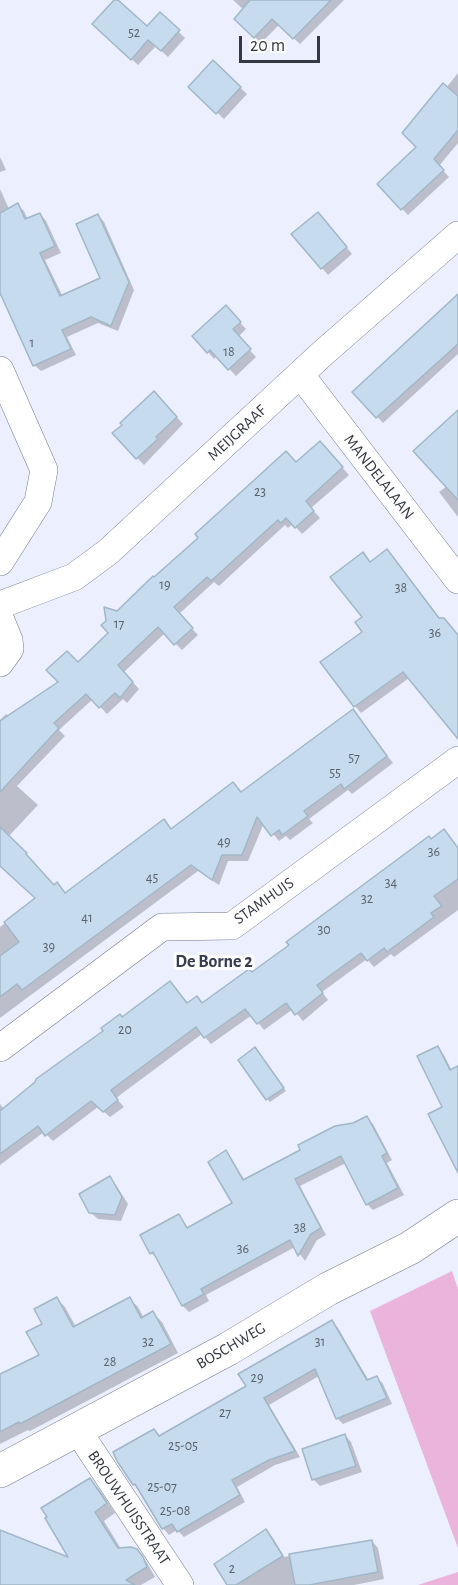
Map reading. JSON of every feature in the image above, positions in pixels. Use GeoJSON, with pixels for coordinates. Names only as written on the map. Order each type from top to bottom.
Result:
{"type":"FeatureCollection","features":[{"type":"Feature","properties":{"kind":"street","name":"MEIJGRAAF"},"geometry":{"type":"LineString","coordinates":[[0,605],[74,577],[108,552],[300,374],[458,235]]}},
{"type":"Feature","properties":{"kind":"street"},"geometry":{"type":"LineString","coordinates":[[0,370],[44,470],[38,502],[0,562]]}},
{"type":"Feature","properties":{"kind":"street","name":"MANDELALAAN"},"geometry":{"type":"LineString","coordinates":[[300,374],[458,580]]}},
{"type":"Feature","properties":{"kind":"street"},"geometry":{"type":"LineString","coordinates":[[0,618],[9,640],[10,649],[0,663]]}},
{"type":"Feature","properties":{"kind":"street","name":"STAMHUIS"},"geometry":{"type":"LineString","coordinates":[[0,1048],[162,927],[232,926],[458,759]]}},
{"type":"Feature","properties":{"kind":"street","name":"BOSCHWEG"},"geometry":{"type":"LineString","coordinates":[[0,1471],[228,1349],[328,1289],[410,1248],[458,1216]]}},
{"type":"Feature","properties":{"kind":"street","name":"BROUWHUISSTRAAT"},"geometry":{"type":"LineString","coordinates":[[78,1431],[180,1585]]}},
{"type":"Feature","properties":{"kind":"shaded area"},"geometry":{"type":"Polygon","coordinates":[[[452,1271],[458,1289],[458,1548],[370,1311],[452,1271]]]}},
{"type":"Feature","properties":{"kind":"shaded area"},"geometry":{"type":"Polygon","coordinates":[[[458,1572],[458,1585],[418,1585],[458,1572]]]}},
{"type":"Feature","properties":{"kind":"building"},"geometry":{"type":"Polygon","coordinates":[[[114,0],[118,0],[147,26],[160,12],[180,30],[161,51],[148,40],[131,60],[92,24],[114,0]]]}},
{"type":"Feature","properties":{"kind":"building"},"geometry":{"type":"Polygon","coordinates":[[[250,0],[331,0],[293,39],[272,19],[254,38],[234,19],[250,0]]]}},
{"type":"Feature","properties":{"kind":"building"},"geometry":{"type":"Polygon","coordinates":[[[213,60],[241,87],[216,114],[188,87],[213,60]]]}},
{"type":"Feature","properties":{"kind":"building"},"geometry":{"type":"Polygon","coordinates":[[[443,83],[458,96],[458,130],[434,159],[444,170],[401,210],[377,184],[416,147],[402,133],[443,83]]]}},
{"type":"Feature","properties":{"kind":"building"},"geometry":{"type":"Polygon","coordinates":[[[18,203],[25,219],[40,213],[55,246],[40,253],[60,296],[100,278],[76,224],[98,214],[129,282],[111,326],[91,317],[62,330],[71,349],[33,366],[0,293],[0,213],[18,203]]]}},
{"type":"Feature","properties":{"kind":"building"},"geometry":{"type":"Polygon","coordinates":[[[318,212],[347,247],[321,269],[291,234],[318,212]]]}},
{"type":"Feature","properties":{"kind":"building"},"geometry":{"type":"Polygon","coordinates":[[[458,294],[458,344],[376,418],[352,392],[458,294]]]}},
{"type":"Feature","properties":{"kind":"building"},"geometry":{"type":"Polygon","coordinates":[[[226,305],[241,322],[233,329],[251,349],[228,370],[210,350],[207,353],[192,336],[226,305]]]}},
{"type":"Feature","properties":{"kind":"building"},"geometry":{"type":"Polygon","coordinates":[[[154,391],[177,417],[136,459],[112,433],[154,391]]]}},
{"type":"Feature","properties":{"kind":"building"},"geometry":{"type":"Polygon","coordinates":[[[458,410],[458,500],[413,451],[458,410]]]}},
{"type":"Feature","properties":{"kind":"building"},"geometry":{"type":"Polygon","coordinates":[[[320,441],[343,467],[306,501],[314,511],[295,528],[286,518],[281,523],[278,520],[211,581],[207,577],[174,607],[193,628],[174,645],[158,627],[118,665],[133,682],[120,698],[115,693],[99,708],[86,694],[54,723],[59,728],[0,792],[0,721],[58,682],[46,670],[67,651],[78,662],[108,633],[101,625],[106,621],[104,607],[117,611],[153,576],[198,538],[195,534],[286,451],[296,462],[320,441]]]}},
{"type":"Feature","properties":{"kind":"building"},"geometry":{"type":"Polygon","coordinates":[[[387,549],[439,618],[444,618],[458,635],[458,739],[403,672],[354,707],[320,662],[362,632],[355,622],[362,617],[330,577],[363,552],[370,562],[387,549]]]}},
{"type":"Feature","properties":{"kind":"building"},"geometry":{"type":"Polygon","coordinates":[[[353,709],[387,756],[344,789],[341,784],[304,811],[308,816],[282,835],[279,830],[271,836],[257,817],[242,855],[222,855],[212,880],[191,865],[22,990],[17,984],[0,997],[0,956],[19,942],[4,922],[35,898],[0,866],[0,827],[27,853],[54,885],[57,882],[65,893],[164,819],[171,829],[233,782],[241,792],[353,709]]]}},
{"type":"Feature","properties":{"kind":"building"},"geometry":{"type":"Polygon","coordinates":[[[444,829],[458,848],[458,879],[434,896],[442,906],[431,913],[434,917],[387,952],[384,948],[367,961],[361,953],[317,985],[323,993],[295,1015],[286,1003],[257,1024],[245,1009],[204,1038],[196,1027],[111,1090],[118,1100],[103,1112],[91,1101],[45,1136],[38,1126],[0,1154],[0,1111],[36,1079],[103,1031],[101,1028],[120,1014],[122,1017],[170,981],[187,1003],[197,996],[202,1003],[249,969],[252,972],[289,945],[286,942],[429,836],[431,839],[444,829]]]}},
{"type":"Feature","properties":{"kind":"building"},"geometry":{"type":"Polygon","coordinates":[[[438,1046],[450,1070],[458,1066],[458,1173],[428,1114],[442,1107],[417,1056],[438,1046]]]}},
{"type":"Feature","properties":{"kind":"building"},"geometry":{"type":"Polygon","coordinates":[[[255,1047],[284,1088],[266,1100],[238,1060],[255,1047]]]}},
{"type":"Feature","properties":{"kind":"building"},"geometry":{"type":"Polygon","coordinates":[[[367,1116],[387,1153],[382,1156],[398,1188],[366,1205],[341,1156],[295,1179],[321,1228],[311,1234],[298,1256],[290,1240],[201,1289],[204,1294],[182,1306],[153,1252],[150,1254],[140,1235],[179,1214],[187,1228],[232,1203],[208,1162],[226,1150],[243,1180],[300,1150],[298,1145],[335,1126],[353,1123],[367,1116]]]}},
{"type":"Feature","properties":{"kind":"building"},"geometry":{"type":"Polygon","coordinates":[[[110,1176],[122,1197],[115,1215],[89,1213],[79,1194],[110,1176]]]}},
{"type":"Feature","properties":{"kind":"building"},"geometry":{"type":"Polygon","coordinates":[[[57,1297],[73,1327],[130,1297],[141,1318],[153,1311],[171,1344],[20,1424],[19,1422],[0,1432],[0,1374],[39,1355],[26,1332],[42,1324],[34,1309],[57,1297]]]}},
{"type":"Feature","properties":{"kind":"building"},"geometry":{"type":"Polygon","coordinates":[[[332,1320],[367,1380],[377,1376],[387,1398],[336,1419],[315,1369],[264,1398],[295,1451],[269,1460],[232,1480],[240,1495],[177,1532],[172,1524],[162,1529],[113,1452],[154,1429],[159,1436],[246,1386],[238,1374],[332,1320]]]}},
{"type":"Feature","properties":{"kind":"building"},"geometry":{"type":"Polygon","coordinates":[[[345,1434],[356,1466],[312,1480],[302,1449],[345,1434]]]}},
{"type":"Feature","properties":{"kind":"building"},"geometry":{"type":"Polygon","coordinates":[[[90,1478],[107,1503],[95,1512],[118,1548],[137,1549],[143,1557],[147,1567],[126,1580],[135,1585],[0,1585],[0,1530],[68,1557],[41,1508],[90,1478]]]}},
{"type":"Feature","properties":{"kind":"building"},"geometry":{"type":"Polygon","coordinates":[[[266,1529],[283,1556],[236,1585],[227,1585],[214,1564],[266,1529]]]}},
{"type":"Feature","properties":{"kind":"building"},"geometry":{"type":"Polygon","coordinates":[[[372,1540],[378,1572],[309,1585],[295,1585],[289,1554],[372,1540]]]}},
{"type":"Feature","properties":{"kind":"district","name":"De Borne 2"},"geometry":{"type":"Point","coordinates":[214,962]}}]}
